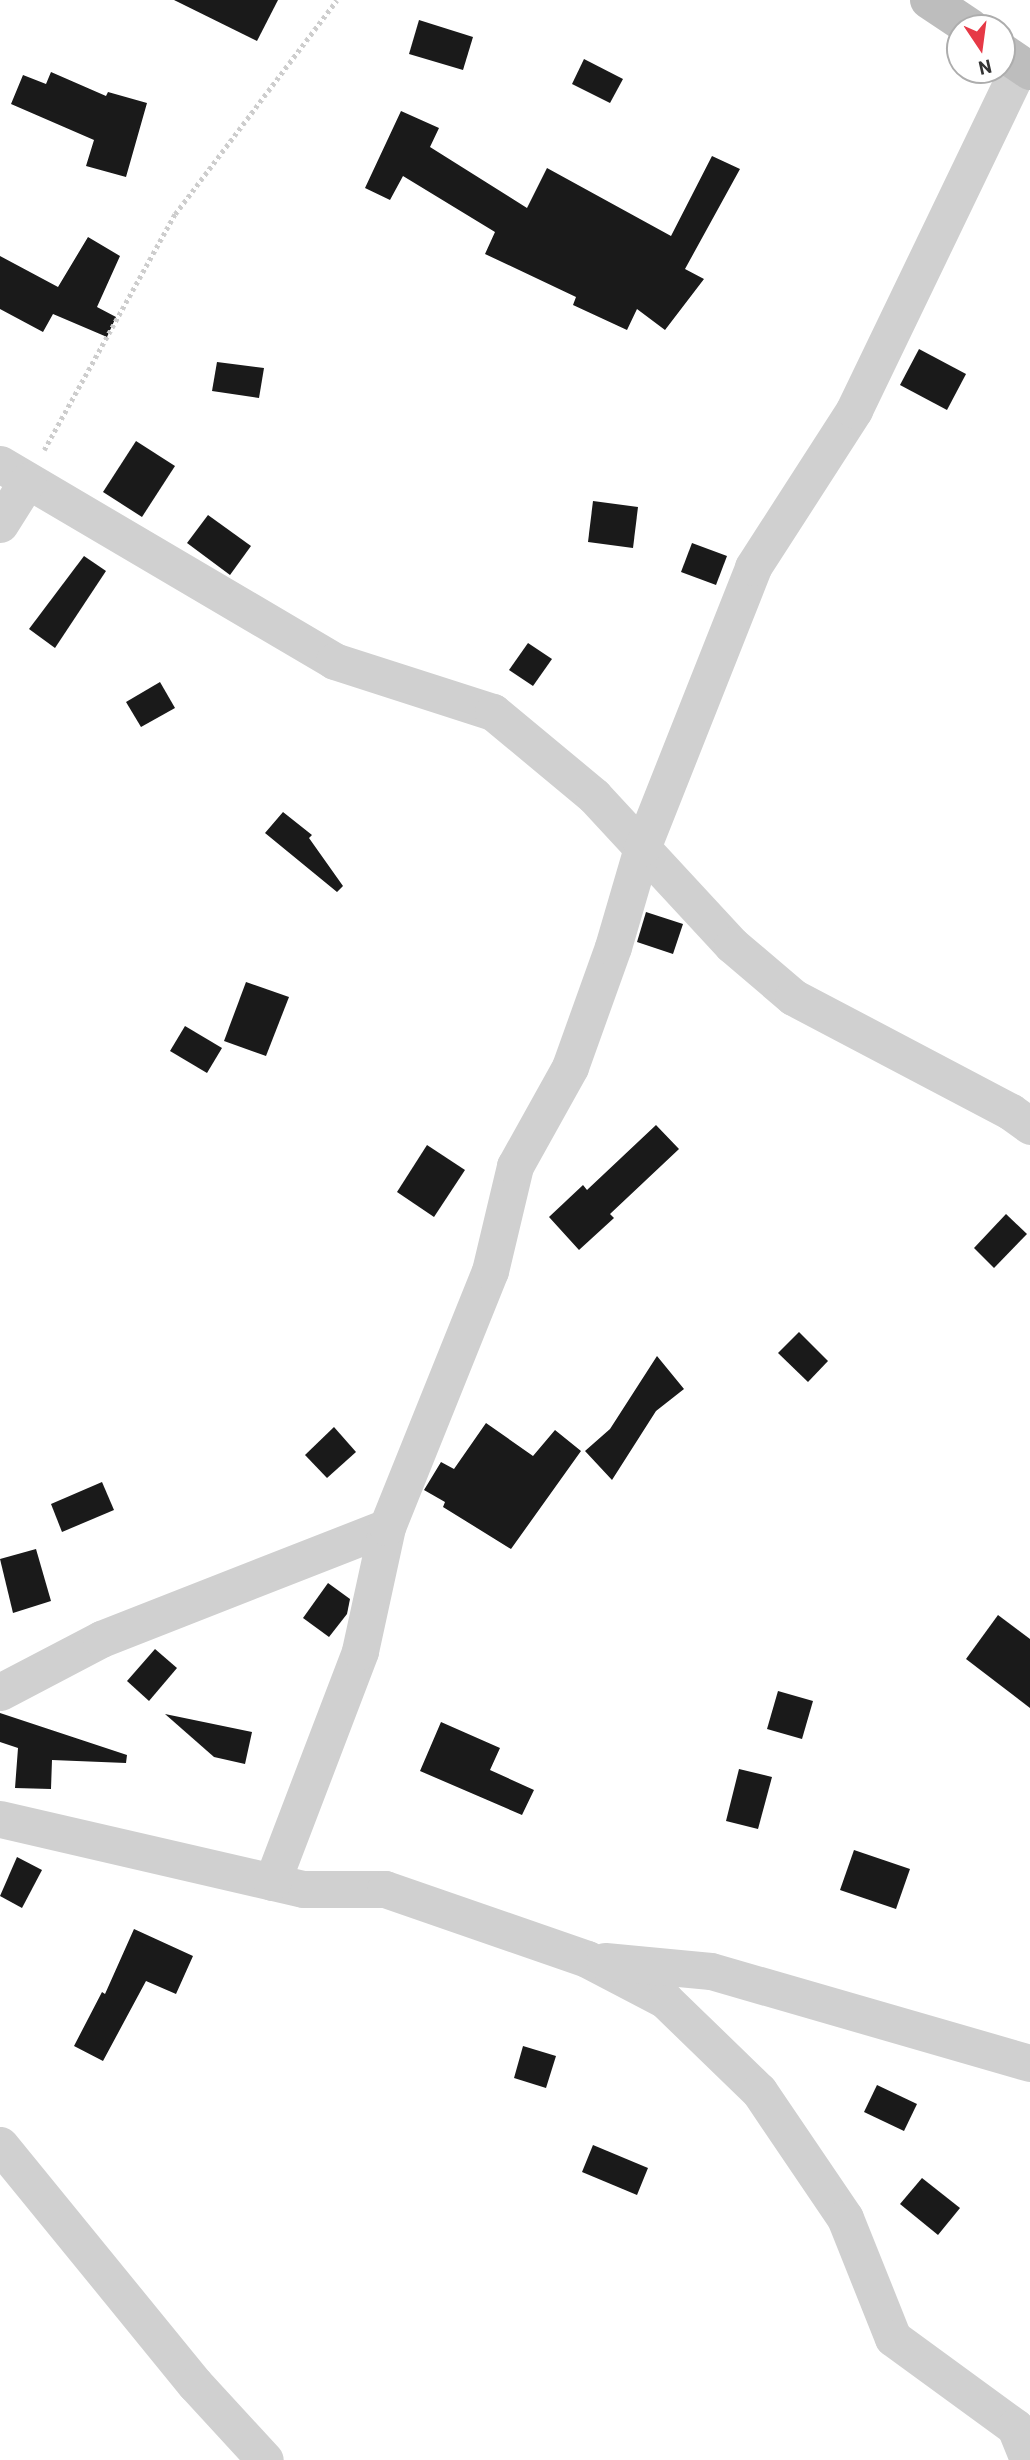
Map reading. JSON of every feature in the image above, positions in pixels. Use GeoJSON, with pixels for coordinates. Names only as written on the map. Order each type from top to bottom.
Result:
{"type":"FeatureCollection","features":[{"type":"Feature","properties":{"kind":"street"},"geometry":{"type":"LineString","coordinates":[[272,1882],[360,1651],[387,1527],[490,1271],[515,1166],[570,1068],[613,947],[642,848],[753,567],[854,410],[1017,63]]}},
{"type":"Feature","properties":{"kind":"street"},"geometry":{"type":"LineString","coordinates":[[0,524],[14,472],[334,661],[493,712],[594,796],[732,945],[793,997],[1011,1112],[1030,1126]]}},
{"type":"Feature","properties":{"kind":"street"},"geometry":{"type":"LineString","coordinates":[[0,1692],[101,1639],[387,1527]]}},
{"type":"Feature","properties":{"kind":"street"},"geometry":{"type":"LineString","coordinates":[[0,1819],[303,1889],[385,1889],[587,1959],[665,2000],[759,2091],[845,2218],[893,2338],[1015,2427],[1028,2460]]}},
{"type":"Feature","properties":{"kind":"street"},"geometry":{"type":"LineString","coordinates":[[587,1959],[711,1971],[1030,2063]]}},
{"type":"Feature","properties":{"kind":"street"},"geometry":{"type":"LineString","coordinates":[[0,2145],[195,2384],[265,2460]]}},
{"type":"Feature","properties":{"kind":"path"},"geometry":{"type":"LineString","coordinates":[[14,472],[174,214],[337,0]]}},
{"type":"Feature","properties":{"kind":"building"},"geometry":{"type":"Polygon","coordinates":[[[174,0],[278,0],[257,41],[174,0]]]}},
{"type":"Feature","properties":{"kind":"building"},"geometry":{"type":"Polygon","coordinates":[[[419,20],[473,37],[463,70],[409,54],[419,20]]]}},
{"type":"Feature","properties":{"kind":"building"},"geometry":{"type":"Polygon","coordinates":[[[584,59],[623,79],[610,103],[572,84],[584,59]]]}},
{"type":"Feature","properties":{"kind":"building"},"geometry":{"type":"Polygon","coordinates":[[[51,72],[106,96],[108,92],[147,103],[126,177],[86,166],[94,140],[11,104],[23,75],[46,84],[51,72]]]}},
{"type":"Feature","properties":{"kind":"building"},"geometry":{"type":"Polygon","coordinates":[[[401,111],[439,128],[430,147],[527,208],[547,168],[671,236],[712,156],[740,169],[685,269],[704,279],[665,330],[637,309],[627,330],[573,305],[576,297],[485,254],[495,232],[403,176],[390,200],[365,188],[401,111]]]}},
{"type":"Feature","properties":{"kind":"building"},"geometry":{"type":"Polygon","coordinates":[[[88,237],[120,256],[97,307],[116,317],[107,337],[53,314],[43,332],[0,309],[0,256],[58,287],[88,237]]]}},
{"type":"Feature","properties":{"kind":"building"},"geometry":{"type":"Polygon","coordinates":[[[919,349],[966,374],[947,410],[900,385],[919,349]]]}},
{"type":"Feature","properties":{"kind":"building"},"geometry":{"type":"Polygon","coordinates":[[[217,362],[264,368],[259,398],[212,391],[217,362]]]}},
{"type":"Feature","properties":{"kind":"building"},"geometry":{"type":"Polygon","coordinates":[[[136,441],[175,466],[142,517],[103,492],[136,441]]]}},
{"type":"Feature","properties":{"kind":"building"},"geometry":{"type":"Polygon","coordinates":[[[593,501],[638,507],[633,548],[588,542],[593,501]]]}},
{"type":"Feature","properties":{"kind":"building"},"geometry":{"type":"Polygon","coordinates":[[[208,515],[251,546],[230,575],[187,543],[208,515]]]}},
{"type":"Feature","properties":{"kind":"building"},"geometry":{"type":"Polygon","coordinates":[[[692,543],[727,556],[716,585],[681,572],[692,543]]]}},
{"type":"Feature","properties":{"kind":"building"},"geometry":{"type":"Polygon","coordinates":[[[84,556],[106,571],[55,648],[29,629],[84,556]]]}},
{"type":"Feature","properties":{"kind":"building"},"geometry":{"type":"Polygon","coordinates":[[[528,643],[552,659],[533,686],[509,670],[528,643]]]}},
{"type":"Feature","properties":{"kind":"building"},"geometry":{"type":"Polygon","coordinates":[[[160,682],[175,708],[141,727],[126,702],[160,682]]]}},
{"type":"Feature","properties":{"kind":"building"},"geometry":{"type":"Polygon","coordinates":[[[283,812],[312,835],[309,838],[343,886],[337,892],[265,833],[283,812]]]}},
{"type":"Feature","properties":{"kind":"building"},"geometry":{"type":"Polygon","coordinates":[[[646,912],[683,924],[673,954],[637,942],[646,912]]]}},
{"type":"Feature","properties":{"kind":"building"},"geometry":{"type":"Polygon","coordinates":[[[246,982],[289,997],[266,1056],[224,1041],[246,982]]]}},
{"type":"Feature","properties":{"kind":"building"},"geometry":{"type":"Polygon","coordinates":[[[185,1026],[222,1048],[207,1073],[170,1051],[185,1026]]]}},
{"type":"Feature","properties":{"kind":"building"},"geometry":{"type":"Polygon","coordinates":[[[656,1125],[679,1149],[610,1214],[614,1218],[579,1250],[549,1217],[583,1185],[587,1190],[656,1125]]]}},
{"type":"Feature","properties":{"kind":"building"},"geometry":{"type":"Polygon","coordinates":[[[427,1145],[465,1170],[434,1217],[397,1192],[427,1145]]]}},
{"type":"Feature","properties":{"kind":"building"},"geometry":{"type":"Polygon","coordinates":[[[1006,1214],[1027,1234],[994,1268],[974,1248],[1006,1214]]]}},
{"type":"Feature","properties":{"kind":"building"},"geometry":{"type":"Polygon","coordinates":[[[799,1332],[828,1361],[808,1382],[778,1353],[799,1332]]]}},
{"type":"Feature","properties":{"kind":"building"},"geometry":{"type":"Polygon","coordinates":[[[657,1356],[684,1389],[656,1411],[612,1480],[585,1451],[610,1429],[657,1356]]]}},
{"type":"Feature","properties":{"kind":"building"},"geometry":{"type":"Polygon","coordinates":[[[486,1423],[533,1456],[555,1430],[581,1451],[511,1549],[443,1507],[445,1502],[424,1490],[441,1462],[454,1469],[486,1423]]]}},
{"type":"Feature","properties":{"kind":"building"},"geometry":{"type":"Polygon","coordinates":[[[334,1427],[356,1452],[327,1478],[305,1455],[334,1427]]]}},
{"type":"Feature","properties":{"kind":"building"},"geometry":{"type":"Polygon","coordinates":[[[102,1482],[114,1510],[62,1532],[51,1504],[102,1482]]]}},
{"type":"Feature","properties":{"kind":"building"},"geometry":{"type":"Polygon","coordinates":[[[36,1549],[51,1601],[13,1613],[0,1559],[36,1549]]]}},
{"type":"Feature","properties":{"kind":"building"},"geometry":{"type":"Polygon","coordinates":[[[328,1583],[350,1599],[347,1614],[329,1637],[303,1618],[328,1583]]]}},
{"type":"Feature","properties":{"kind":"building"},"geometry":{"type":"Polygon","coordinates":[[[998,1615],[1030,1639],[1030,1708],[966,1659],[998,1615]]]}},
{"type":"Feature","properties":{"kind":"building"},"geometry":{"type":"Polygon","coordinates":[[[155,1649],[177,1668],[149,1701],[127,1681],[155,1649]]]}},
{"type":"Feature","properties":{"kind":"building"},"geometry":{"type":"Polygon","coordinates":[[[778,1691],[813,1701],[802,1739],[767,1729],[778,1691]]]}},
{"type":"Feature","properties":{"kind":"building"},"geometry":{"type":"Polygon","coordinates":[[[0,1713],[127,1755],[126,1763],[52,1760],[51,1789],[15,1788],[18,1748],[0,1742],[0,1713]]]}},
{"type":"Feature","properties":{"kind":"building"},"geometry":{"type":"Polygon","coordinates":[[[165,1714],[252,1732],[245,1764],[214,1757],[165,1714]]]}},
{"type":"Feature","properties":{"kind":"building"},"geometry":{"type":"Polygon","coordinates":[[[441,1722],[500,1748],[490,1770],[534,1790],[522,1815],[420,1771],[441,1722]]]}},
{"type":"Feature","properties":{"kind":"building"},"geometry":{"type":"Polygon","coordinates":[[[739,1769],[772,1777],[758,1829],[726,1821],[739,1769]]]}},
{"type":"Feature","properties":{"kind":"building"},"geometry":{"type":"Polygon","coordinates":[[[854,1850],[910,1869],[896,1909],[840,1890],[854,1850]]]}},
{"type":"Feature","properties":{"kind":"building"},"geometry":{"type":"Polygon","coordinates":[[[17,1857],[42,1870],[22,1908],[0,1896],[17,1857]]]}},
{"type":"Feature","properties":{"kind":"building"},"geometry":{"type":"Polygon","coordinates":[[[134,1929],[193,1956],[176,1994],[146,1981],[103,2061],[74,2046],[102,1992],[105,1994],[134,1929]]]}},
{"type":"Feature","properties":{"kind":"building"},"geometry":{"type":"Polygon","coordinates":[[[523,2046],[556,2056],[546,2088],[514,2078],[523,2046]]]}},
{"type":"Feature","properties":{"kind":"building"},"geometry":{"type":"Polygon","coordinates":[[[877,2085],[917,2104],[904,2131],[864,2112],[877,2085]]]}},
{"type":"Feature","properties":{"kind":"building"},"geometry":{"type":"Polygon","coordinates":[[[593,2145],[648,2168],[637,2195],[582,2172],[593,2145]]]}},
{"type":"Feature","properties":{"kind":"building"},"geometry":{"type":"Polygon","coordinates":[[[922,2178],[960,2208],[938,2235],[900,2204],[922,2178]]]}}]}
